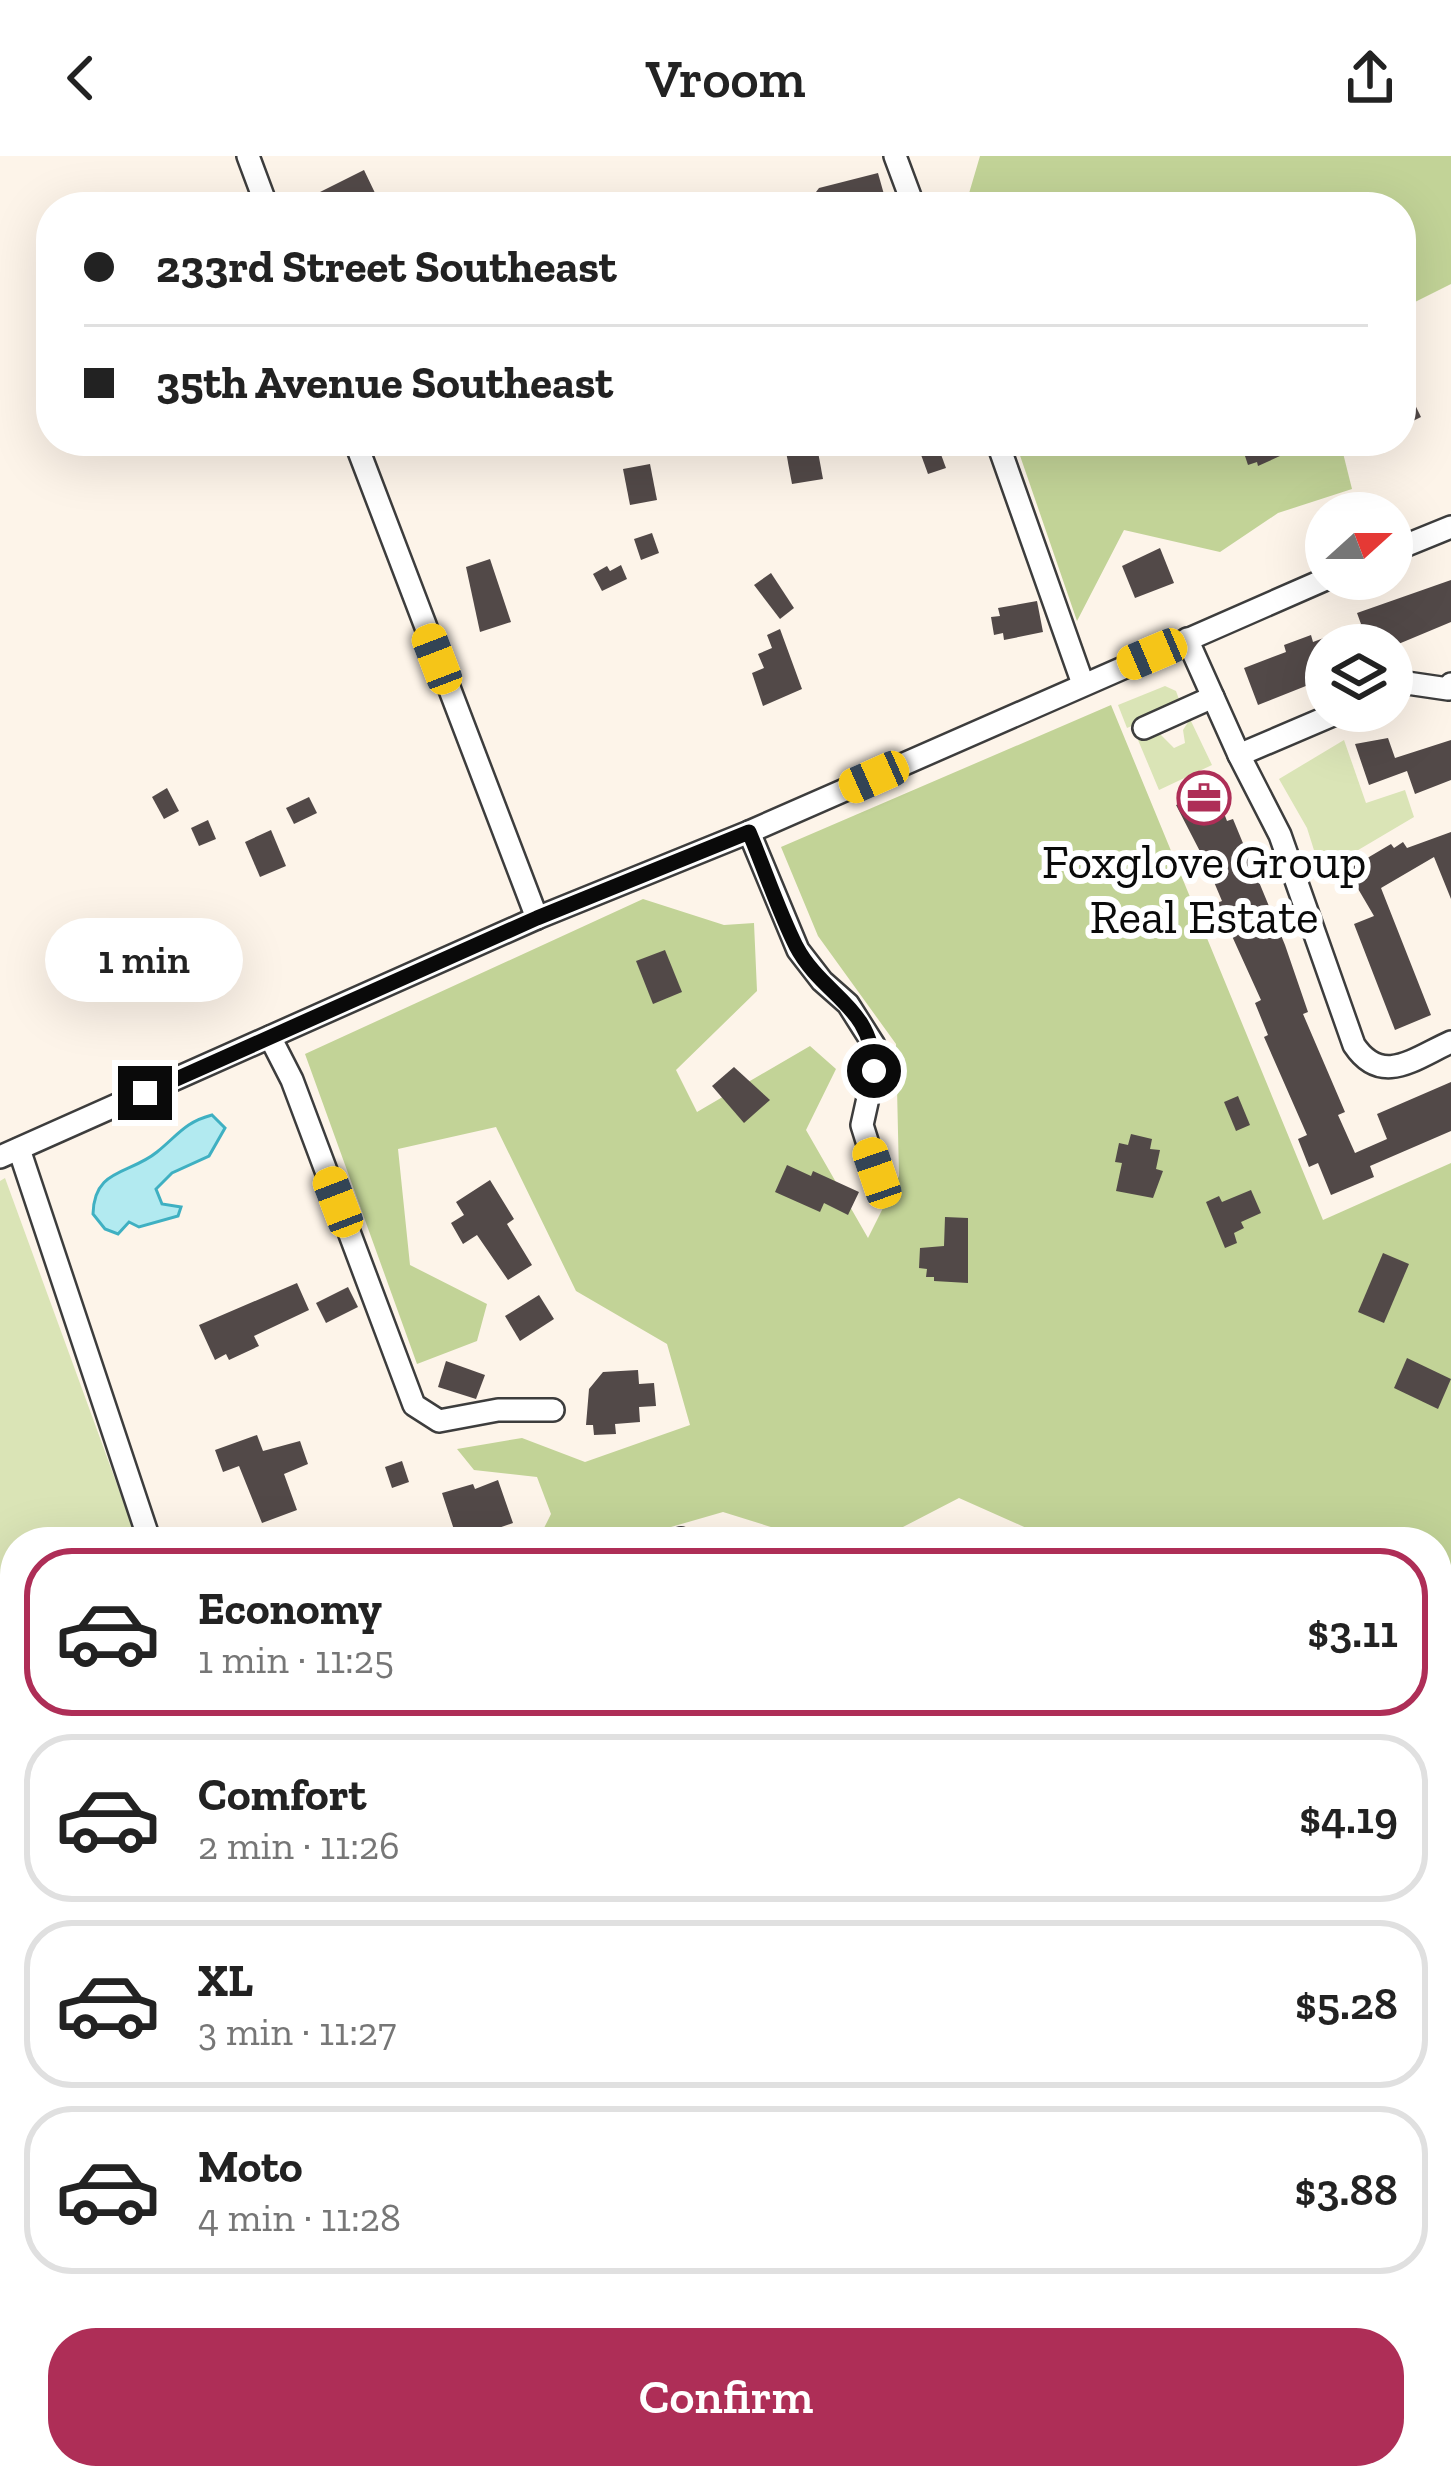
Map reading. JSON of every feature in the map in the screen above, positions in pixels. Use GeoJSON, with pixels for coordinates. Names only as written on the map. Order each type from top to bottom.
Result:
{"type":"FeatureCollection","features":[{"type":"Feature","properties":{"kind":"street"},"geometry":{"type":"LineString","coordinates":[[248,156],[261,192]]}},
{"type":"Feature","properties":{"kind":"street"},"geometry":{"type":"LineString","coordinates":[[896,156],[909,192]]}},
{"type":"Feature","properties":{"kind":"street"},"geometry":{"type":"LineString","coordinates":[[361,456],[537,918]]}},
{"type":"Feature","properties":{"kind":"street"},"geometry":{"type":"LineString","coordinates":[[1002,456],[1083,684]]}},
{"type":"Feature","properties":{"kind":"street"},"geometry":{"type":"LineString","coordinates":[[1413,542],[1451,527]]}},
{"type":"Feature","properties":{"kind":"street"},"geometry":{"type":"LineString","coordinates":[[145,1527],[10,1153],[537,918],[749,832],[1305,588]]}},
{"type":"Feature","properties":{"kind":"street"},"geometry":{"type":"LineString","coordinates":[[1187,639],[1280,835],[1354,1045],[1373,1066],[1393,1069],[1451,1042]]}},
{"type":"Feature","properties":{"kind":"street"},"geometry":{"type":"LineString","coordinates":[[1413,684],[1450,687]]}},
{"type":"Feature","properties":{"kind":"street"},"geometry":{"type":"LineString","coordinates":[[1144,728],[1213,697]]}},
{"type":"Feature","properties":{"kind":"street"},"geometry":{"type":"LineString","coordinates":[[1166,718],[1177,740]]}},
{"type":"Feature","properties":{"kind":"street"},"geometry":{"type":"LineString","coordinates":[[1239,755],[1305,727]]}},
{"type":"Feature","properties":{"kind":"street"},"geometry":{"type":"LineString","coordinates":[[749,832],[798,950],[848,1004],[874,1045],[874,1071],[862,1124],[877,1173]]}},
{"type":"Feature","properties":{"kind":"street"},"geometry":{"type":"LineString","coordinates":[[271,1037],[292,1080],[413,1405],[439,1421],[498,1410],[554,1410]]}},
{"type":"Feature","properties":{"kind":"green space"},"geometry":{"type":"Polygon","coordinates":[[[980,156],[1451,156],[1451,284],[1416,302],[1416,192],[969,192],[980,156]]]}},
{"type":"Feature","properties":{"kind":"green space"},"geometry":{"type":"Polygon","coordinates":[[[1020,456],[1344,456],[1352,489],[1305,492],[1305,504],[1278,513],[1220,552],[1124,530],[1077,621],[1020,456]]]}},
{"type":"Feature","properties":{"kind":"green space"},"geometry":{"type":"Polygon","coordinates":[[[1165,686],[1176,691],[1181,705],[1127,728],[1118,705],[1165,686]]]}},
{"type":"Feature","properties":{"kind":"green space"},"geometry":{"type":"Polygon","coordinates":[[[1111,705],[1323,1220],[1451,1163],[1451,1527],[1024,1527],[959,1498],[903,1527],[771,1527],[723,1512],[671,1527],[544,1527],[551,1514],[537,1477],[474,1470],[457,1449],[522,1438],[585,1462],[690,1425],[667,1344],[576,1291],[496,1127],[398,1149],[410,1265],[487,1304],[477,1341],[417,1364],[305,1054],[643,899],[724,925],[754,923],[757,991],[676,1070],[697,1112],[810,1046],[836,1069],[806,1130],[868,1238],[899,1176],[896,1044],[818,936],[781,847],[1111,705]]]}},
{"type":"Feature","properties":{"kind":"green space"},"geometry":{"type":"Polygon","coordinates":[[[1190,719],[1212,765],[1159,790],[1138,740],[1159,733],[1174,748],[1185,743],[1183,730],[1190,719]]]}},
{"type":"Feature","properties":{"kind":"green space"},"geometry":{"type":"Polygon","coordinates":[[[1344,740],[1366,803],[1405,790],[1414,817],[1343,859],[1324,882],[1307,828],[1279,779],[1344,740]]]}},
{"type":"Feature","properties":{"kind":"green space"},"geometry":{"type":"Polygon","coordinates":[[[5,1178],[133,1527],[0,1527],[0,1181],[5,1178]]]}},
{"type":"Feature","properties":{"kind":"water"},"geometry":{"type":"Polygon","coordinates":[[[212,1115],[225,1128],[209,1156],[172,1173],[156,1189],[162,1204],[181,1207],[178,1216],[139,1227],[129,1222],[118,1234],[105,1229],[93,1214],[99,1188],[106,1180],[157,1152],[188,1125],[212,1115]]]}},
{"type":"Feature","properties":{"kind":"building"},"geometry":{"type":"Polygon","coordinates":[[[364,170],[375,192],[320,192],[364,170]]]}},
{"type":"Feature","properties":{"kind":"building"},"geometry":{"type":"Polygon","coordinates":[[[878,173],[883,192],[816,192],[878,173]]]}},
{"type":"Feature","properties":{"kind":"building"},"geometry":{"type":"Polygon","coordinates":[[[787,456],[819,456],[823,479],[792,484],[787,456]]]}},
{"type":"Feature","properties":{"kind":"building"},"geometry":{"type":"Polygon","coordinates":[[[921,456],[942,456],[946,468],[928,474],[921,456]]]}},
{"type":"Feature","properties":{"kind":"building"},"geometry":{"type":"Polygon","coordinates":[[[1245,456],[1280,456],[1258,466],[1257,462],[1248,465],[1245,456]]]}},
{"type":"Feature","properties":{"kind":"building"},"geometry":{"type":"Polygon","coordinates":[[[650,464],[657,500],[630,505],[623,469],[650,464]]]}},
{"type":"Feature","properties":{"kind":"building"},"geometry":{"type":"Polygon","coordinates":[[[652,533],[659,553],[641,560],[634,539],[652,533]]]}},
{"type":"Feature","properties":{"kind":"building"},"geometry":{"type":"Polygon","coordinates":[[[1160,548],[1174,583],[1135,598],[1122,566],[1160,548]]]}},
{"type":"Feature","properties":{"kind":"building"},"geometry":{"type":"Polygon","coordinates":[[[490,559],[511,622],[480,632],[466,567],[490,559]]]}},
{"type":"Feature","properties":{"kind":"building"},"geometry":{"type":"Polygon","coordinates":[[[621,565],[627,579],[602,591],[593,574],[621,565]]]}},
{"type":"Feature","properties":{"kind":"building"},"geometry":{"type":"Polygon","coordinates":[[[771,573],[794,608],[780,619],[754,585],[771,573]]]}},
{"type":"Feature","properties":{"kind":"building"},"geometry":{"type":"Polygon","coordinates":[[[1451,580],[1451,622],[1413,638],[1413,624],[1361,624],[1357,613],[1394,600],[1413,600],[1413,593],[1451,580]]]}},
{"type":"Feature","properties":{"kind":"building"},"geometry":{"type":"Polygon","coordinates":[[[1037,601],[1043,632],[1004,640],[1003,633],[994,635],[991,617],[1000,616],[998,608],[1037,601]]]}},
{"type":"Feature","properties":{"kind":"building"},"geometry":{"type":"Polygon","coordinates":[[[780,629],[802,689],[763,706],[752,673],[764,668],[758,654],[772,648],[767,635],[780,629]]]}},
{"type":"Feature","properties":{"kind":"building"},"geometry":{"type":"Polygon","coordinates":[[[1305,637],[1305,686],[1258,705],[1244,668],[1286,652],[1284,645],[1305,637]]]}},
{"type":"Feature","properties":{"kind":"building"},"geometry":{"type":"Polygon","coordinates":[[[1388,738],[1395,758],[1451,740],[1451,780],[1415,794],[1407,771],[1369,785],[1355,744],[1388,738]]]}},
{"type":"Feature","properties":{"kind":"building"},"geometry":{"type":"Polygon","coordinates":[[[167,788],[179,811],[164,819],[152,797],[167,788]]]}},
{"type":"Feature","properties":{"kind":"building"},"geometry":{"type":"Polygon","coordinates":[[[1215,790],[1227,821],[1233,819],[1285,945],[1308,1012],[1303,1014],[1345,1112],[1338,1115],[1355,1153],[1387,1139],[1377,1114],[1451,1082],[1451,1131],[1370,1166],[1374,1177],[1331,1195],[1318,1163],[1309,1167],[1298,1139],[1307,1135],[1264,1037],[1268,1035],[1255,1003],[1261,1000],[1217,903],[1222,901],[1206,863],[1176,805],[1215,790]]]}},
{"type":"Feature","properties":{"kind":"building"},"geometry":{"type":"Polygon","coordinates":[[[309,797],[317,813],[294,824],[286,808],[309,797]]]}},
{"type":"Feature","properties":{"kind":"building"},"geometry":{"type":"Polygon","coordinates":[[[208,820],[216,839],[199,846],[191,828],[208,820]]]}},
{"type":"Feature","properties":{"kind":"building"},"geometry":{"type":"Polygon","coordinates":[[[271,830],[286,866],[260,877],[245,842],[271,830]]]}},
{"type":"Feature","properties":{"kind":"building"},"geometry":{"type":"Polygon","coordinates":[[[1451,832],[1451,899],[1434,857],[1381,888],[1431,1015],[1395,1030],[1354,924],[1374,916],[1347,870],[1391,844],[1394,848],[1403,842],[1407,848],[1451,832]]]}},
{"type":"Feature","properties":{"kind":"building"},"geometry":{"type":"Polygon","coordinates":[[[665,950],[682,992],[653,1004],[636,961],[665,950]]]}},
{"type":"Feature","properties":{"kind":"building"},"geometry":{"type":"Polygon","coordinates":[[[734,1067],[770,1100],[744,1123],[712,1086],[734,1067]]]}},
{"type":"Feature","properties":{"kind":"building"},"geometry":{"type":"Polygon","coordinates":[[[1238,1096],[1250,1125],[1236,1131],[1224,1102],[1238,1096]]]}},
{"type":"Feature","properties":{"kind":"building"},"geometry":{"type":"Polygon","coordinates":[[[1131,1134],[1152,1139],[1150,1149],[1160,1150],[1156,1169],[1163,1171],[1153,1198],[1116,1191],[1122,1163],[1115,1162],[1119,1143],[1128,1145],[1131,1134]]]}},
{"type":"Feature","properties":{"kind":"building"},"geometry":{"type":"Polygon","coordinates":[[[787,1165],[859,1192],[848,1215],[824,1203],[820,1212],[775,1192],[787,1165]]]}},
{"type":"Feature","properties":{"kind":"building"},"geometry":{"type":"Polygon","coordinates":[[[490,1180],[514,1219],[507,1224],[532,1265],[508,1280],[477,1235],[463,1244],[451,1223],[464,1215],[456,1202],[490,1180]]]}},
{"type":"Feature","properties":{"kind":"building"},"geometry":{"type":"Polygon","coordinates":[[[1251,1190],[1261,1213],[1241,1222],[1244,1228],[1234,1233],[1237,1243],[1225,1248],[1206,1202],[1219,1196],[1222,1202],[1251,1190]]]}},
{"type":"Feature","properties":{"kind":"building"},"geometry":{"type":"Polygon","coordinates":[[[945,1217],[968,1218],[968,1283],[934,1281],[926,1277],[927,1269],[919,1268],[920,1248],[944,1246],[945,1217]]]}},
{"type":"Feature","properties":{"kind":"building"},"geometry":{"type":"Polygon","coordinates":[[[1383,1253],[1409,1264],[1384,1323],[1358,1312],[1383,1253]]]}},
{"type":"Feature","properties":{"kind":"building"},"geometry":{"type":"Polygon","coordinates":[[[297,1283],[309,1310],[254,1336],[259,1346],[229,1360],[226,1354],[215,1360],[199,1325],[297,1283]]]}},
{"type":"Feature","properties":{"kind":"building"},"geometry":{"type":"Polygon","coordinates":[[[348,1287],[358,1307],[326,1323],[316,1303],[348,1287]]]}},
{"type":"Feature","properties":{"kind":"building"},"geometry":{"type":"Polygon","coordinates":[[[539,1295],[554,1319],[520,1341],[505,1316],[539,1295]]]}},
{"type":"Feature","properties":{"kind":"building"},"geometry":{"type":"Polygon","coordinates":[[[1407,1358],[1451,1379],[1438,1409],[1394,1388],[1407,1358]]]}},
{"type":"Feature","properties":{"kind":"building"},"geometry":{"type":"Polygon","coordinates":[[[446,1361],[485,1375],[476,1399],[438,1387],[446,1361]]]}},
{"type":"Feature","properties":{"kind":"building"},"geometry":{"type":"Polygon","coordinates":[[[638,1370],[639,1384],[654,1383],[656,1406],[639,1407],[640,1422],[615,1424],[616,1434],[594,1435],[593,1425],[586,1425],[589,1389],[603,1372],[638,1370]]]}},
{"type":"Feature","properties":{"kind":"building"},"geometry":{"type":"Polygon","coordinates":[[[257,1435],[263,1451],[300,1441],[308,1464],[284,1474],[297,1510],[262,1523],[239,1466],[223,1472],[215,1450],[257,1435]]]}},
{"type":"Feature","properties":{"kind":"building"},"geometry":{"type":"Polygon","coordinates":[[[402,1461],[409,1482],[392,1488],[385,1467],[402,1461]]]}},
{"type":"Feature","properties":{"kind":"building"},"geometry":{"type":"Polygon","coordinates":[[[498,1480],[513,1523],[453,1527],[442,1493],[473,1484],[475,1489],[498,1480]]]}},
{"type":"Feature","properties":{"kind":"place","name":"Foxglove Group Real Estate"},"geometry":{"type":"Point","coordinates":[1204,798]}},
{"type":"Feature","properties":{"kind":"route"},"geometry":{"type":"LineString","coordinates":[[145,1093],[537,918],[749,832],[798,950],[865,1025],[874,1045],[874,1071]]}}]}
